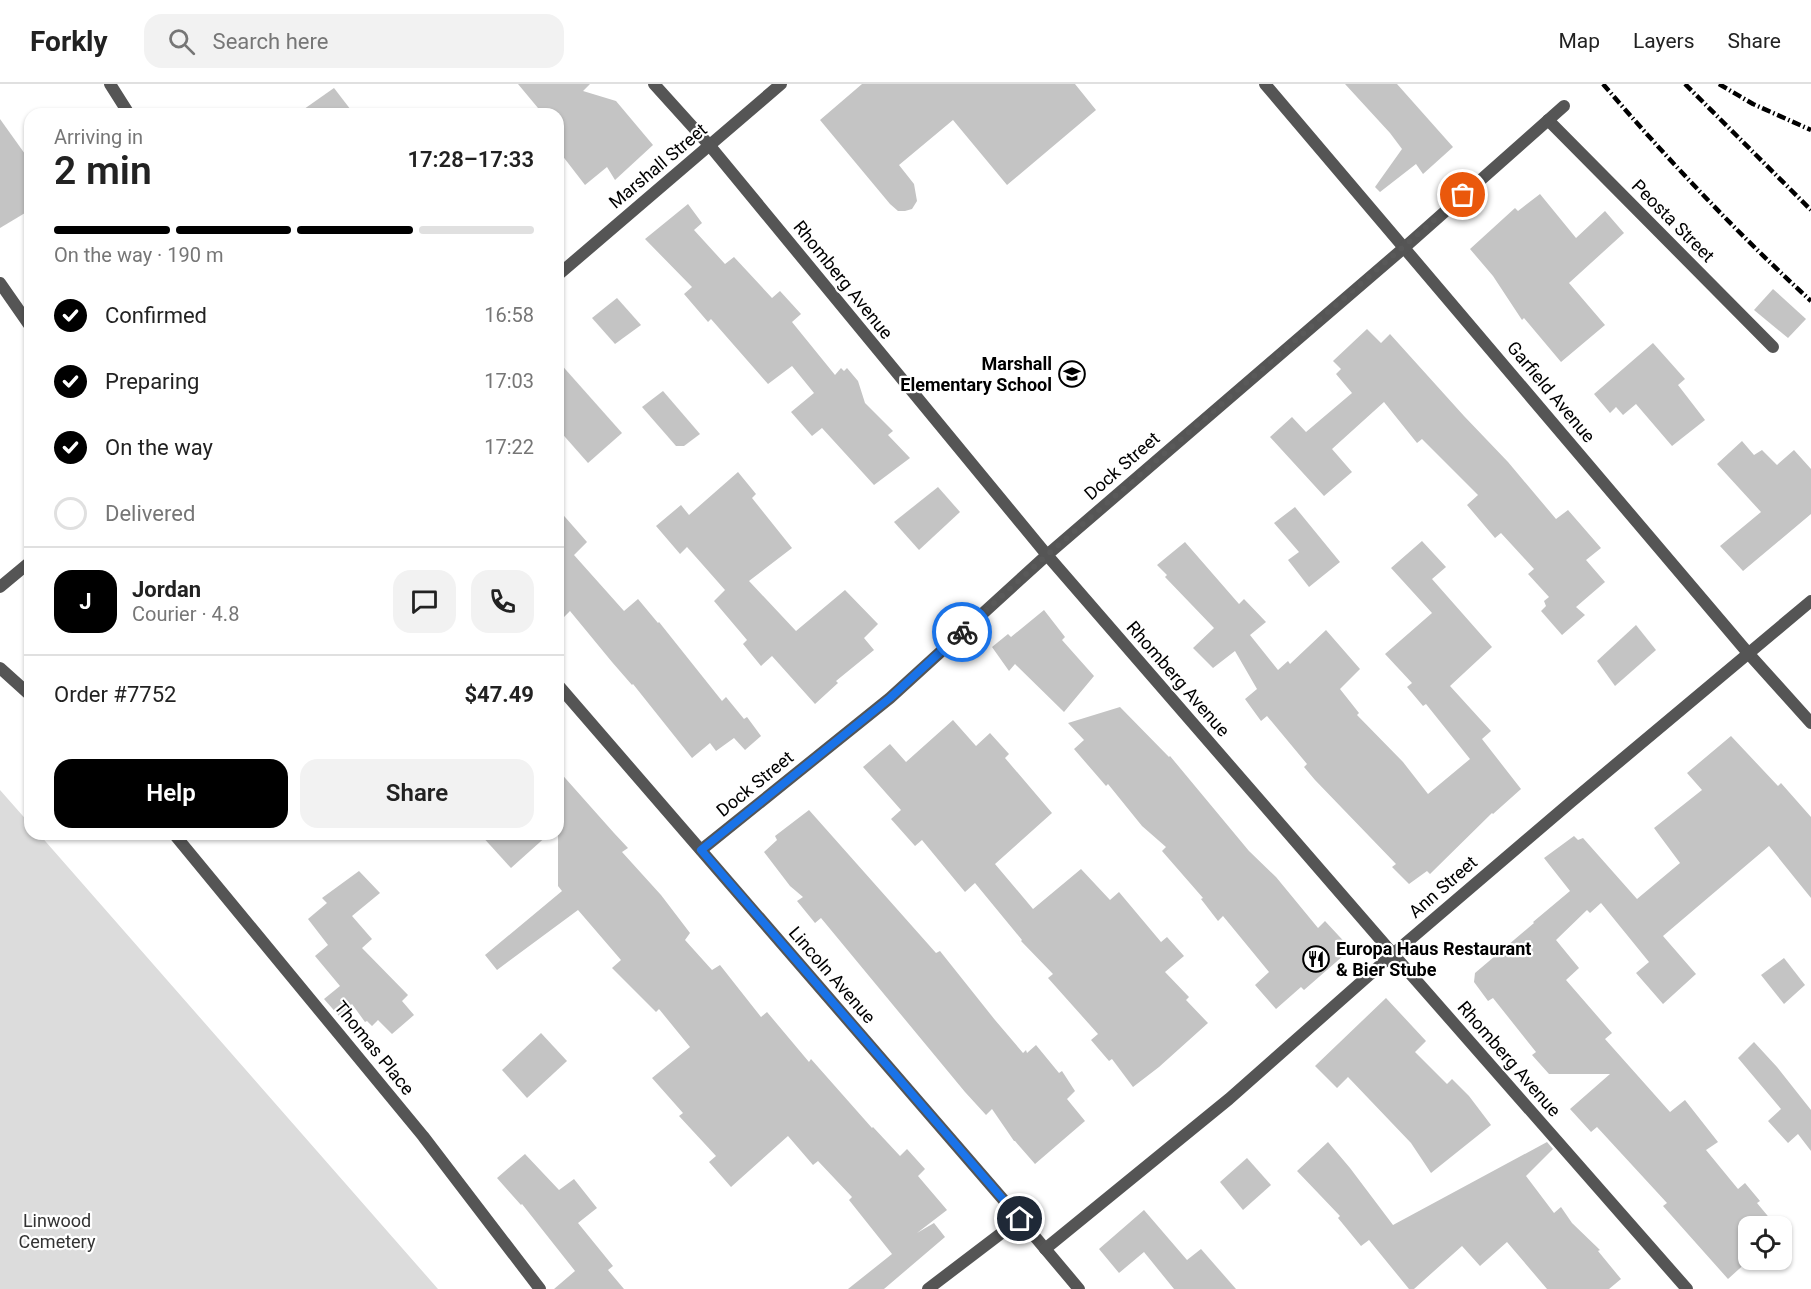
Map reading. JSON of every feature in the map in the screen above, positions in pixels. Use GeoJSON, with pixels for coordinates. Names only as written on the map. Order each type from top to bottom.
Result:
{"type":"FeatureCollection","features":[{"type":"Feature","properties":{"kind":"street"},"geometry":{"type":"LineString","coordinates":[[110,84],[125,108]]}},
{"type":"Feature","properties":{"kind":"street","name":"Rhomberg Avenue"},"geometry":{"type":"LineString","coordinates":[[654,84],[710,146],[1047,555],[1687,1289]]}},
{"type":"Feature","properties":{"kind":"street","name":"Marshall Street"},"geometry":{"type":"LineString","coordinates":[[564,270],[781,84]]}},
{"type":"Feature","properties":{"kind":"street","name":"Garfield Avenue"},"geometry":{"type":"LineString","coordinates":[[1265,84],[1811,723]]}},
{"type":"Feature","properties":{"kind":"street","name":"Dock Street"},"geometry":{"type":"LineString","coordinates":[[701,850],[890,698],[1047,555],[1405,247],[1564,106]]}},
{"type":"Feature","properties":{"kind":"street","name":"Peosta Street"},"geometry":{"type":"LineString","coordinates":[[1548,120],[1773,347]]}},
{"type":"Feature","properties":{"kind":"street"},"geometry":{"type":"LineString","coordinates":[[0,283],[24,317]]}},
{"type":"Feature","properties":{"kind":"street"},"geometry":{"type":"LineString","coordinates":[[0,587],[24,567]]}},
{"type":"Feature","properties":{"kind":"street","name":"Ann Street"},"geometry":{"type":"LineString","coordinates":[[1045,1249],[1229,1099],[1393,954],[1811,601]]}},
{"type":"Feature","properties":{"kind":"street"},"geometry":{"type":"LineString","coordinates":[[0,668],[24,690]]}},
{"type":"Feature","properties":{"kind":"street","name":"Lincoln Avenue"},"geometry":{"type":"LineString","coordinates":[[564,692],[1078,1289]]}},
{"type":"Feature","properties":{"kind":"street","name":"Thomas Place"},"geometry":{"type":"LineString","coordinates":[[179,840],[423,1136],[540,1289]]}},
{"type":"Feature","properties":{"kind":"street"},"geometry":{"type":"LineString","coordinates":[[928,1289],[1020,1219]]}},
{"type":"Feature","properties":{"kind":"green space","name":"Linwood Cemetery"},"geometry":{"type":"Polygon","coordinates":[[[0,790],[24,817],[24,840],[44,840],[438,1289],[0,1289],[0,790]]]}},
{"type":"Feature","properties":{"kind":"building"},"geometry":{"type":"Polygon","coordinates":[[[518,84],[590,84],[583,91],[616,101],[653,145],[615,180],[607,167],[585,185],[564,158],[564,108],[538,108],[518,84]]]}},
{"type":"Feature","properties":{"kind":"building"},"geometry":{"type":"Polygon","coordinates":[[[862,84],[1075,84],[1096,110],[1007,185],[953,120],[899,165],[914,184],[917,201],[912,209],[898,211],[820,120],[862,84]]]}},
{"type":"Feature","properties":{"kind":"building"},"geometry":{"type":"Polygon","coordinates":[[[1345,84],[1397,84],[1453,147],[1423,174],[1416,164],[1380,192],[1375,187],[1402,149],[1345,84]]]}},
{"type":"Feature","properties":{"kind":"building"},"geometry":{"type":"Polygon","coordinates":[[[334,88],[349,108],[306,108],[334,88]]]}},
{"type":"Feature","properties":{"kind":"building"},"geometry":{"type":"Polygon","coordinates":[[[0,119],[24,153],[24,214],[0,228],[0,119]]]}},
{"type":"Feature","properties":{"kind":"building"},"geometry":{"type":"Polygon","coordinates":[[[1540,194],[1576,238],[1605,211],[1624,233],[1569,283],[1605,325],[1561,362],[1524,318],[1522,320],[1493,276],[1470,249],[1515,208],[1518,211],[1540,194]]]}},
{"type":"Feature","properties":{"kind":"building"},"geometry":{"type":"Polygon","coordinates":[[[688,204],[702,223],[694,230],[725,264],[734,257],[772,298],[780,291],[801,314],[792,322],[835,375],[841,368],[844,371],[847,368],[858,381],[865,403],[893,431],[888,435],[910,458],[874,485],[822,428],[812,436],[791,412],[814,393],[792,366],[768,384],[711,319],[708,322],[684,294],[692,287],[645,239],[688,204]]]}},
{"type":"Feature","properties":{"kind":"building"},"geometry":{"type":"Polygon","coordinates":[[[1773,289],[1806,319],[1788,338],[1754,310],[1773,289]]]}},
{"type":"Feature","properties":{"kind":"building"},"geometry":{"type":"Polygon","coordinates":[[[617,298],[641,325],[615,344],[592,318],[617,298]]]}},
{"type":"Feature","properties":{"kind":"building"},"geometry":{"type":"Polygon","coordinates":[[[1367,329],[1381,343],[1390,334],[1508,462],[1556,519],[1568,510],[1601,548],[1586,560],[1605,582],[1576,607],[1585,615],[1562,635],[1541,611],[1546,606],[1544,601],[1549,597],[1528,574],[1534,569],[1501,533],[1495,538],[1467,505],[1478,495],[1422,439],[1417,443],[1384,402],[1332,449],[1352,472],[1324,496],[1270,437],[1292,417],[1306,432],[1352,393],[1336,374],[1341,369],[1333,361],[1367,329]]]}},
{"type":"Feature","properties":{"kind":"building"},"geometry":{"type":"Polygon","coordinates":[[[1653,343],[1685,379],[1678,385],[1705,420],[1672,446],[1636,404],[1623,415],[1616,407],[1610,413],[1594,394],[1653,343]]]}},
{"type":"Feature","properties":{"kind":"building"},"geometry":{"type":"Polygon","coordinates":[[[564,368],[622,433],[588,463],[564,436],[564,368]]]}},
{"type":"Feature","properties":{"kind":"building"},"geometry":{"type":"Polygon","coordinates":[[[663,391],[700,434],[684,446],[676,446],[642,407],[663,391]]]}},
{"type":"Feature","properties":{"kind":"building"},"geometry":{"type":"Polygon","coordinates":[[[1742,441],[1754,455],[1762,450],[1777,465],[1794,450],[1811,469],[1811,514],[1743,571],[1720,546],[1761,512],[1717,464],[1742,441]]]}},
{"type":"Feature","properties":{"kind":"building"},"geometry":{"type":"Polygon","coordinates":[[[738,472],[756,494],[752,498],[792,548],[749,581],[796,631],[845,590],[878,624],[864,638],[874,650],[836,681],[838,683],[815,704],[772,656],[761,666],[743,644],[747,640],[714,601],[725,590],[687,547],[680,554],[656,526],[681,505],[689,515],[738,472]]]}},
{"type":"Feature","properties":{"kind":"building"},"geometry":{"type":"Polygon","coordinates":[[[938,487],[960,512],[919,550],[894,522],[938,487]]]}},
{"type":"Feature","properties":{"kind":"building"},"geometry":{"type":"Polygon","coordinates":[[[1295,507],[1340,562],[1309,587],[1288,560],[1299,552],[1274,523],[1295,507]]]}},
{"type":"Feature","properties":{"kind":"building"},"geometry":{"type":"Polygon","coordinates":[[[564,516],[587,542],[574,555],[624,611],[638,599],[722,701],[726,697],[744,719],[747,717],[761,736],[745,750],[734,738],[716,751],[710,743],[692,758],[633,684],[570,611],[564,617],[564,516]]]}},
{"type":"Feature","properties":{"kind":"building"},"geometry":{"type":"Polygon","coordinates":[[[1422,541],[1446,567],[1432,579],[1492,647],[1450,686],[1491,731],[1482,739],[1521,789],[1492,813],[1430,874],[1427,871],[1409,884],[1392,867],[1396,864],[1304,767],[1307,764],[1267,716],[1261,721],[1245,699],[1257,689],[1235,651],[1213,668],[1193,648],[1214,628],[1165,577],[1167,575],[1157,565],[1185,542],[1239,604],[1244,599],[1266,622],[1250,635],[1278,670],[1288,661],[1290,664],[1326,630],[1360,669],[1340,689],[1359,713],[1357,715],[1403,762],[1428,794],[1470,759],[1426,704],[1423,706],[1407,687],[1412,683],[1385,654],[1432,613],[1391,568],[1422,541]]]}},
{"type":"Feature","properties":{"kind":"building"},"geometry":{"type":"Polygon","coordinates":[[[1044,610],[1065,637],[1062,640],[1094,676],[1064,712],[1015,664],[1009,671],[992,647],[1008,634],[1011,637],[1044,610]]]}},
{"type":"Feature","properties":{"kind":"building"},"geometry":{"type":"Polygon","coordinates":[[[1636,625],[1656,650],[1615,686],[1597,661],[1636,625]]]}},
{"type":"Feature","properties":{"kind":"building"},"geometry":{"type":"Polygon","coordinates":[[[1120,707],[1170,756],[1249,851],[1276,877],[1318,928],[1325,921],[1351,949],[1304,990],[1301,987],[1276,1009],[1255,985],[1269,972],[1223,916],[1218,921],[1201,899],[1203,898],[1162,851],[1166,847],[1142,826],[1108,784],[1106,786],[1074,749],[1084,740],[1068,723],[1120,707]]]}},
{"type":"Feature","properties":{"kind":"building"},"geometry":{"type":"Polygon","coordinates":[[[953,720],[976,746],[990,733],[1009,754],[1005,758],[1052,813],[995,864],[1033,909],[1081,869],[1110,900],[1119,892],[1161,942],[1167,937],[1184,956],[1165,972],[1189,997],[1186,1000],[1208,1023],[1133,1087],[1112,1059],[1109,1061],[1091,1040],[1098,1034],[1048,978],[1053,974],[1021,941],[975,883],[965,892],[922,840],[915,846],[891,819],[901,810],[863,767],[890,744],[906,762],[953,720]]]}},
{"type":"Feature","properties":{"kind":"building"},"geometry":{"type":"Polygon","coordinates":[[[1731,736],[1778,786],[1781,783],[1811,817],[1811,898],[1769,846],[1663,936],[1696,974],[1663,1004],[1636,973],[1649,962],[1601,903],[1590,913],[1587,910],[1556,940],[1579,968],[1566,980],[1612,1033],[1605,1039],[1670,1112],[1685,1100],[1718,1142],[1706,1150],[1738,1189],[1745,1183],[1760,1201],[1757,1203],[1768,1216],[1738,1216],[1738,1270],[1728,1279],[1663,1206],[1667,1203],[1597,1127],[1591,1132],[1570,1109],[1610,1074],[1549,1074],[1532,1055],[1536,1052],[1493,998],[1488,1001],[1474,982],[1475,973],[1570,891],[1544,858],[1574,836],[1578,840],[1583,838],[1637,899],[1680,863],[1654,828],[1702,790],[1687,773],[1731,736]]]}},
{"type":"Feature","properties":{"kind":"building"},"geometry":{"type":"Polygon","coordinates":[[[564,777],[628,848],[622,852],[661,895],[690,933],[685,940],[712,970],[720,965],[761,1017],[767,1012],[809,1062],[811,1059],[900,1156],[907,1149],[925,1169],[918,1176],[947,1210],[917,1233],[934,1223],[945,1237],[884,1289],[848,1289],[892,1254],[849,1200],[852,1197],[818,1161],[813,1165],[788,1136],[731,1187],[709,1162],[716,1156],[679,1116],[683,1113],[652,1078],[690,1047],[659,1009],[656,1012],[612,968],[621,960],[578,910],[497,970],[485,955],[562,891],[558,886],[558,840],[564,840],[564,777]]]}},
{"type":"Feature","properties":{"kind":"building"},"geometry":{"type":"Polygon","coordinates":[[[809,810],[936,953],[940,951],[1023,1053],[1026,1050],[1027,1053],[1036,1045],[1059,1073],[1062,1071],[1075,1091],[1067,1099],[1085,1121],[1035,1164],[1014,1141],[992,1109],[986,1115],[965,1092],[821,918],[815,923],[797,901],[803,897],[790,886],[764,852],[777,840],[775,836],[809,810]]]}},
{"type":"Feature","properties":{"kind":"building"},"geometry":{"type":"Polygon","coordinates":[[[485,840],[542,840],[511,868],[485,840]]]}},
{"type":"Feature","properties":{"kind":"building"},"geometry":{"type":"Polygon","coordinates":[[[359,871],[380,893],[352,916],[372,939],[362,948],[408,995],[402,1001],[414,1015],[392,1034],[378,1020],[372,1026],[367,1021],[365,1022],[352,1004],[339,1016],[324,999],[340,986],[315,956],[328,945],[308,919],[327,903],[322,898],[359,871]]]}},
{"type":"Feature","properties":{"kind":"building"},"geometry":{"type":"Polygon","coordinates":[[[1784,958],[1805,985],[1784,1004],[1761,975],[1784,958]]]}},
{"type":"Feature","properties":{"kind":"building"},"geometry":{"type":"Polygon","coordinates":[[[1386,998],[1426,1041],[1415,1052],[1447,1084],[1452,1079],[1469,1096],[1491,1125],[1431,1173],[1411,1143],[1348,1077],[1337,1088],[1315,1066],[1386,998]]]}},
{"type":"Feature","properties":{"kind":"building"},"geometry":{"type":"Polygon","coordinates":[[[541,1033],[567,1061],[527,1098],[502,1070],[541,1033]]]}},
{"type":"Feature","properties":{"kind":"building"},"geometry":{"type":"Polygon","coordinates":[[[1754,1042],[1811,1110],[1811,1151],[1798,1134],[1788,1143],[1768,1121],[1781,1109],[1738,1058],[1754,1042]]]}},
{"type":"Feature","properties":{"kind":"building"},"geometry":{"type":"Polygon","coordinates":[[[1328,1142],[1393,1225],[1547,1142],[1553,1149],[1526,1176],[1554,1213],[1561,1207],[1572,1223],[1600,1250],[1598,1251],[1621,1279],[1609,1289],[1547,1289],[1507,1242],[1480,1266],[1462,1246],[1414,1289],[1409,1289],[1369,1240],[1361,1246],[1338,1218],[1340,1216],[1297,1171],[1328,1142]]]}},
{"type":"Feature","properties":{"kind":"building"},"geometry":{"type":"Polygon","coordinates":[[[525,1154],[559,1190],[574,1179],[597,1208],[578,1223],[613,1266],[608,1270],[624,1289],[554,1289],[575,1271],[522,1204],[497,1178],[525,1154]]]}},
{"type":"Feature","properties":{"kind":"building"},"geometry":{"type":"Polygon","coordinates":[[[1247,1158],[1271,1185],[1243,1210],[1220,1182],[1247,1158]]]}},
{"type":"Feature","properties":{"kind":"building"},"geometry":{"type":"Polygon","coordinates":[[[1144,1210],[1187,1260],[1201,1249],[1236,1289],[1174,1289],[1144,1252],[1119,1273],[1099,1249],[1144,1210]]]}},
{"type":"Feature","properties":{"kind":"railway"},"geometry":{"type":"LineString","coordinates":[[1603,84],[1704,196],[1811,301]]}},
{"type":"Feature","properties":{"kind":"railway"},"geometry":{"type":"LineString","coordinates":[[1685,84],[1811,210]]}},
{"type":"Feature","properties":{"kind":"railway"},"geometry":{"type":"LineString","coordinates":[[1719,84],[1753,104],[1811,130]]}},
{"type":"Feature","properties":{"kind":"way so far"},"geometry":{"type":"LineString","coordinates":[[962,632],[1047,555],[1463,195]]}},
{"type":"Feature","properties":{"kind":"place","name":"Marshall Elementary School"},"geometry":{"type":"Point","coordinates":[1072,374]}},
{"type":"Feature","properties":{"kind":"place","name":"Europa Haus Restaurant & Bier Stube"},"geometry":{"type":"Point","coordinates":[1316,959]}},
{"type":"Feature","properties":{"kind":"route"},"geometry":{"type":"LineString","coordinates":[[962,632],[890,698],[701,850],[1020,1219]]}}]}
